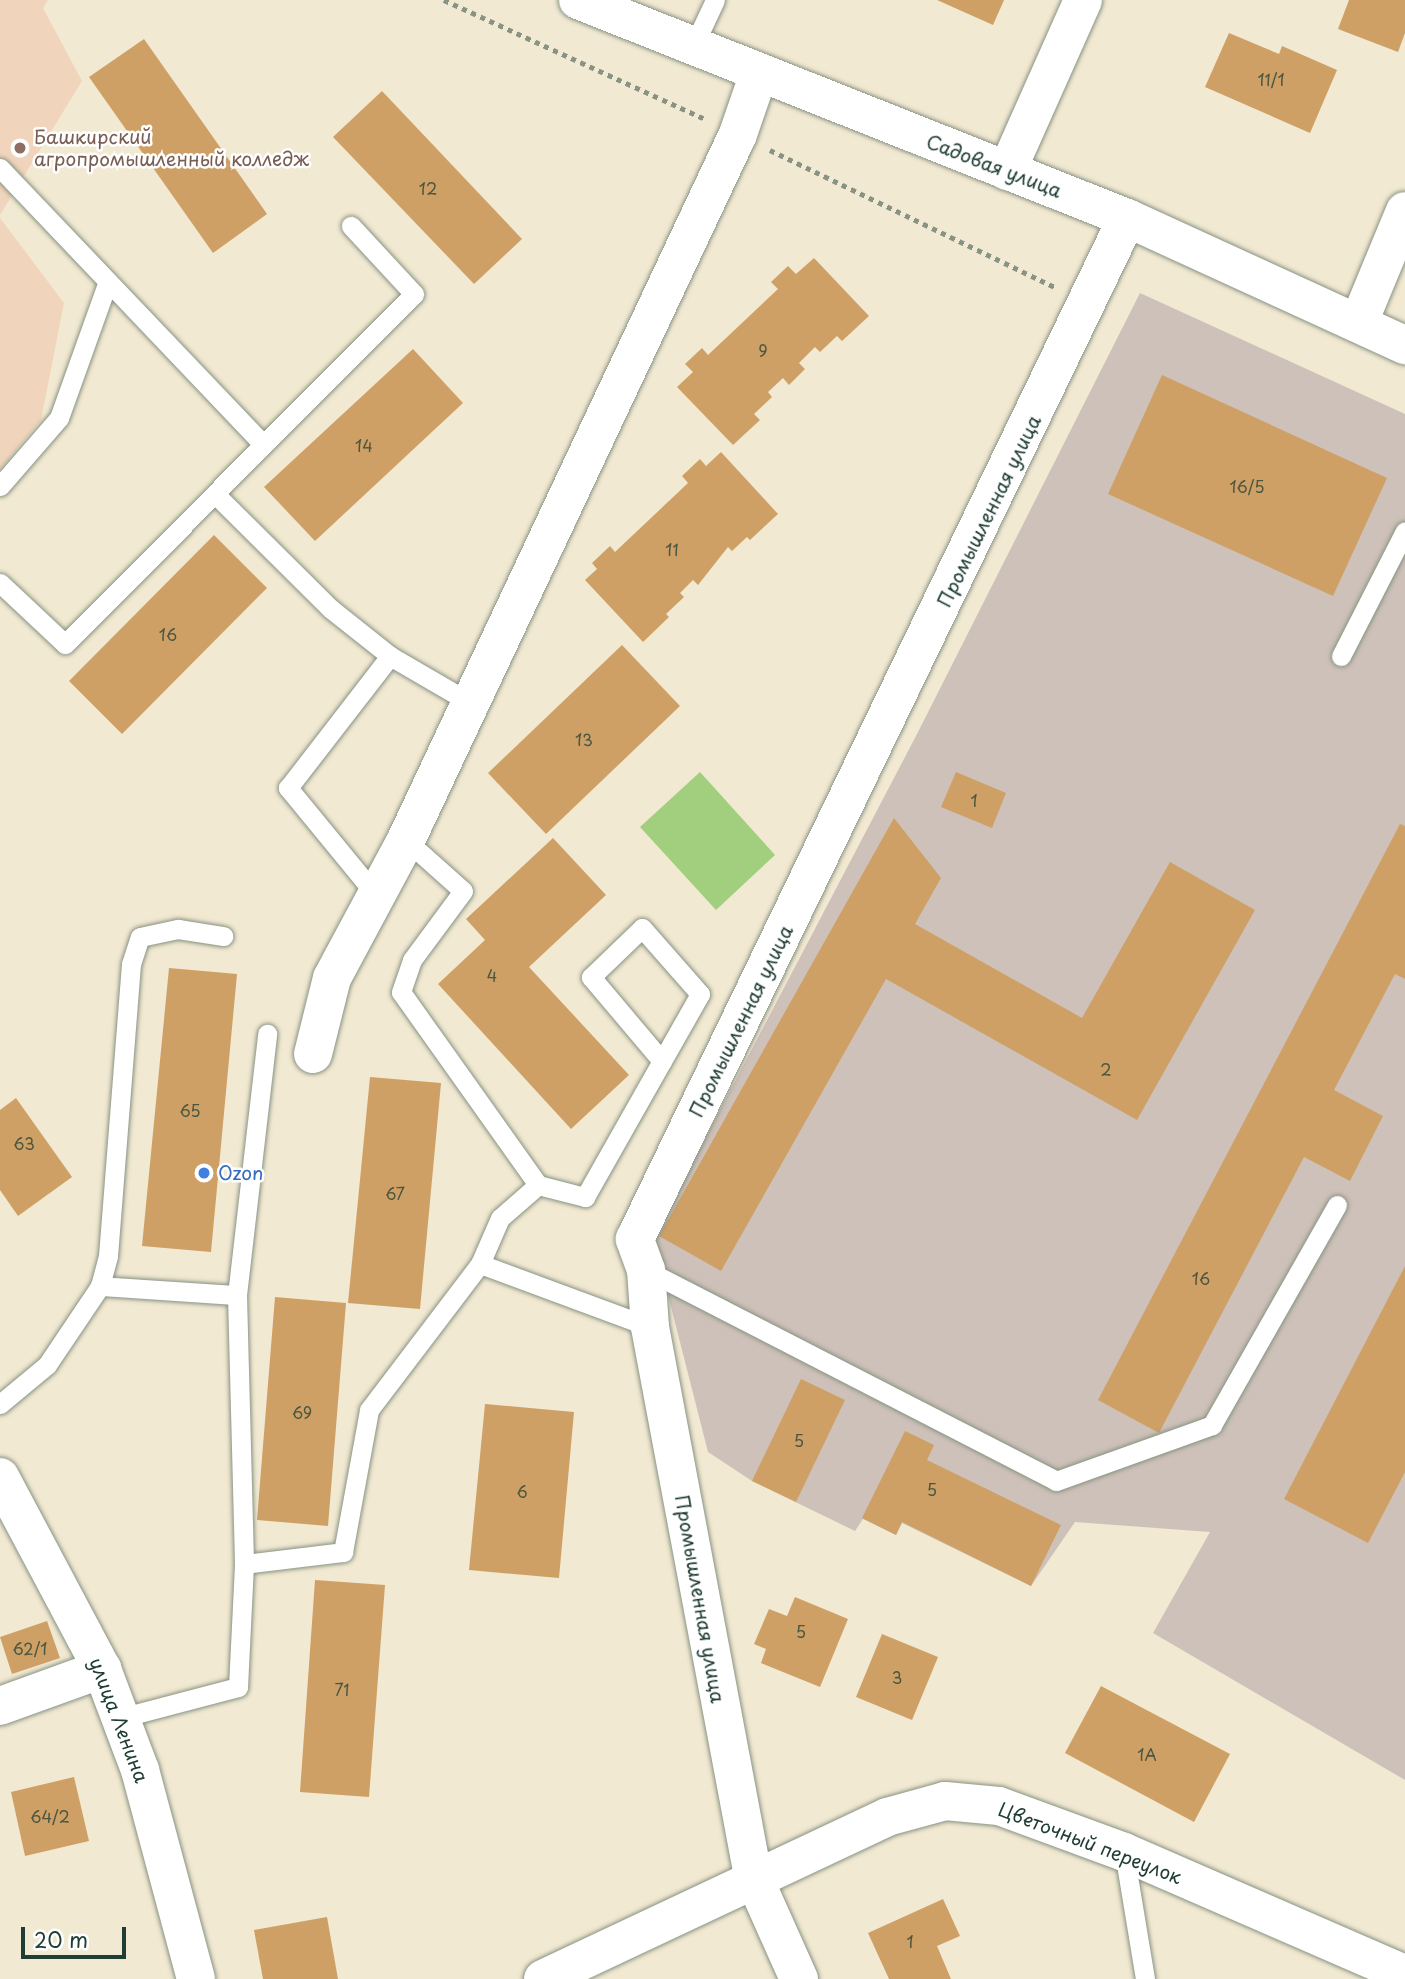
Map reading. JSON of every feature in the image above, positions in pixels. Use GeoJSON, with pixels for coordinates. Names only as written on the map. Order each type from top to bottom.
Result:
{"type":"FeatureCollection","features":[{"type":"Feature","properties":{"kind":"street","name":"Садовая улица"},"geometry":{"type":"LineString","coordinates":[[578,0],[1127,218],[1405,345]]}},
{"type":"Feature","properties":{"kind":"street"},"geometry":{"type":"LineString","coordinates":[[1007,171],[1083,0]]}},
{"type":"Feature","properties":{"kind":"street"},"geometry":{"type":"LineString","coordinates":[[313,1054],[332,978],[405,840],[738,134],[759,73]]}},
{"type":"Feature","properties":{"kind":"street"},"geometry":{"type":"LineString","coordinates":[[1359,322],[1405,211]]}},
{"type":"Feature","properties":{"kind":"street","name":"Промышленная улица"},"geometry":{"type":"LineString","coordinates":[[799,1979],[753,1876],[650,1328],[646,1270],[635,1239],[1127,218]]}},
{"type":"Feature","properties":{"kind":"street","name":"улица Ленина"},"geometry":{"type":"LineString","coordinates":[[0,1477],[102,1669],[140,1770],[197,1979]]}},
{"type":"Feature","properties":{"kind":"street"},"geometry":{"type":"LineString","coordinates":[[0,1706],[102,1669]]}},
{"type":"Feature","properties":{"kind":"street","name":"Цветочный переулок"},"geometry":{"type":"LineString","coordinates":[[543,1979],[753,1876],[887,1817],[945,1801],[999,1806],[1125,1852],[1405,1974]]}},
{"type":"Feature","properties":{"kind":"lane"},"geometry":{"type":"LineString","coordinates":[[692,47],[715,0]]}},
{"type":"Feature","properties":{"kind":"lane"},"geometry":{"type":"LineString","coordinates":[[0,168],[263,444]]}},
{"type":"Feature","properties":{"kind":"lane"},"geometry":{"type":"LineString","coordinates":[[0,583],[65,645],[414,294],[351,226]]}},
{"type":"Feature","properties":{"kind":"lane"},"geometry":{"type":"LineString","coordinates":[[0,486],[59,418],[108,281]]}},
{"type":"Feature","properties":{"kind":"lane"},"geometry":{"type":"LineString","coordinates":[[215,494],[331,608],[390,656],[469,702]]}},
{"type":"Feature","properties":{"kind":"lane"},"geometry":{"type":"LineString","coordinates":[[1341,656],[1405,531]]}},
{"type":"Feature","properties":{"kind":"lane"},"geometry":{"type":"LineString","coordinates":[[376,895],[288,788],[390,656]]}},
{"type":"Feature","properties":{"kind":"lane"},"geometry":{"type":"LineString","coordinates":[[405,840],[463,891],[412,960],[401,992],[538,1185],[585,1197],[700,994],[642,928],[591,977],[662,1060]]}},
{"type":"Feature","properties":{"kind":"lane"},"geometry":{"type":"LineString","coordinates":[[0,1404],[47,1365],[100,1286],[108,1256],[131,964],[140,937],[178,929],[223,936]]}},
{"type":"Feature","properties":{"kind":"lane"},"geometry":{"type":"LineString","coordinates":[[120,1718],[238,1687],[244,1564],[237,1295],[267,1034]]}},
{"type":"Feature","properties":{"kind":"lane"},"geometry":{"type":"LineString","coordinates":[[244,1564],[343,1552],[369,1410],[480,1265],[500,1218],[538,1185]]}},
{"type":"Feature","properties":{"kind":"lane"},"geometry":{"type":"LineString","coordinates":[[646,1270],[1056,1481],[1212,1425],[1337,1205]]}},
{"type":"Feature","properties":{"kind":"lane"},"geometry":{"type":"LineString","coordinates":[[480,1265],[650,1328]]}},
{"type":"Feature","properties":{"kind":"lane"},"geometry":{"type":"LineString","coordinates":[[100,1286],[237,1295]]}},
{"type":"Feature","properties":{"kind":"lane"},"geometry":{"type":"LineString","coordinates":[[1125,1852],[1145,1979]]}},
{"type":"Feature","properties":{"kind":"shaded area","name":"Башкирский агропромышленный колледж"},"geometry":{"type":"Polygon","coordinates":[[[0,0],[48,0],[43,8],[82,81],[0,215],[0,0]]]}},
{"type":"Feature","properties":{"kind":"shaded area"},"geometry":{"type":"Polygon","coordinates":[[[0,218],[64,303],[41,420],[0,469],[0,218]]]}},
{"type":"Feature","properties":{"kind":"shaded area"},"geometry":{"type":"Polygon","coordinates":[[[1140,293],[1405,414],[1405,1780],[1153,1633],[1210,1532],[1075,1522],[1031,1586],[902,1523],[896,1535],[863,1519],[855,1531],[752,1481],[708,1452],[656,1248],[656,1232],[916,736],[1140,293]]]}},
{"type":"Feature","properties":{"kind":"green space"},"geometry":{"type":"Polygon","coordinates":[[[700,772],[775,855],[716,910],[640,827],[700,772]]]}},
{"type":"Feature","properties":{"kind":"building"},"geometry":{"type":"Polygon","coordinates":[[[937,0],[1004,0],[993,25],[937,0]]]}},
{"type":"Feature","properties":{"kind":"building"},"geometry":{"type":"Polygon","coordinates":[[[1349,0],[1405,0],[1405,33],[1398,52],[1338,29],[1349,0]]]}},
{"type":"Feature","properties":{"kind":"building"},"geometry":{"type":"Polygon","coordinates":[[[1229,33],[1279,54],[1282,46],[1337,70],[1310,133],[1205,87],[1229,33]]]}},
{"type":"Feature","properties":{"kind":"building"},"geometry":{"type":"Polygon","coordinates":[[[144,39],[267,214],[213,253],[89,77],[144,39]]]}},
{"type":"Feature","properties":{"kind":"building"},"geometry":{"type":"Polygon","coordinates":[[[382,91],[522,239],[474,284],[333,137],[382,91]]]}},
{"type":"Feature","properties":{"kind":"building"},"geometry":{"type":"Polygon","coordinates":[[[814,258],[869,316],[842,341],[837,336],[820,352],[815,347],[799,363],[805,369],[789,385],[783,378],[768,392],[772,397],[754,414],[760,420],[733,445],[677,387],[693,372],[685,364],[702,348],[708,355],[778,289],[771,282],[788,266],[796,274],[814,258]]]}},
{"type":"Feature","properties":{"kind":"building"},"geometry":{"type":"Polygon","coordinates":[[[413,349],[463,403],[315,541],[264,487],[413,349]]]}},
{"type":"Feature","properties":{"kind":"building"},"geometry":{"type":"Polygon","coordinates":[[[1162,375],[1387,478],[1333,596],[1108,494],[1162,375]]]}},
{"type":"Feature","properties":{"kind":"building"},"geometry":{"type":"Polygon","coordinates":[[[721,452],[778,514],[750,540],[747,537],[732,551],[728,547],[698,585],[693,580],[680,593],[684,597],[666,614],[669,617],[643,642],[585,580],[597,569],[592,563],[610,546],[615,552],[688,483],[682,476],[700,459],[706,466],[721,452]]]}},
{"type":"Feature","properties":{"kind":"building"},"geometry":{"type":"Polygon","coordinates":[[[214,535],[267,588],[122,734],[69,681],[214,535]]]}},
{"type":"Feature","properties":{"kind":"building"},"geometry":{"type":"Polygon","coordinates":[[[622,645],[680,706],[546,834],[488,773],[622,645]]]}},
{"type":"Feature","properties":{"kind":"building"},"geometry":{"type":"Polygon","coordinates":[[[956,772],[1006,793],[992,828],[941,807],[956,772]]]}},
{"type":"Feature","properties":{"kind":"building"},"geometry":{"type":"Polygon","coordinates":[[[894,818],[941,878],[915,924],[1082,1018],[1170,862],[1255,910],[1137,1120],[886,979],[721,1271],[659,1236],[894,818]]]}},
{"type":"Feature","properties":{"kind":"building"},"geometry":{"type":"Polygon","coordinates":[[[1400,824],[1405,826],[1405,979],[1395,974],[1334,1090],[1383,1116],[1350,1181],[1304,1157],[1159,1433],[1098,1400],[1400,824]]]}},
{"type":"Feature","properties":{"kind":"building"},"geometry":{"type":"Polygon","coordinates":[[[553,838],[606,895],[529,967],[629,1075],[571,1129],[438,984],[485,940],[466,919],[553,838]]]}},
{"type":"Feature","properties":{"kind":"building"},"geometry":{"type":"Polygon","coordinates":[[[169,968],[237,974],[211,1252],[142,1246],[169,968]]]}},
{"type":"Feature","properties":{"kind":"building"},"geometry":{"type":"Polygon","coordinates":[[[370,1077],[441,1083],[420,1309],[348,1303],[370,1077]]]}},
{"type":"Feature","properties":{"kind":"building"},"geometry":{"type":"Polygon","coordinates":[[[16,1098],[72,1177],[18,1216],[0,1190],[0,1110],[16,1098]]]}},
{"type":"Feature","properties":{"kind":"building"},"geometry":{"type":"Polygon","coordinates":[[[1405,1266],[1405,1472],[1368,1543],[1284,1499],[1405,1266]]]}},
{"type":"Feature","properties":{"kind":"building"},"geometry":{"type":"Polygon","coordinates":[[[275,1297],[346,1303],[328,1526],[257,1520],[275,1297]]]}},
{"type":"Feature","properties":{"kind":"building"},"geometry":{"type":"Polygon","coordinates":[[[801,1379],[845,1400],[796,1502],[752,1481],[801,1379]]]}},
{"type":"Feature","properties":{"kind":"building"},"geometry":{"type":"Polygon","coordinates":[[[485,1404],[574,1412],[559,1578],[469,1570],[485,1404]]]}},
{"type":"Feature","properties":{"kind":"building"},"geometry":{"type":"Polygon","coordinates":[[[905,1431],[934,1445],[927,1460],[1061,1525],[1031,1586],[902,1522],[896,1535],[862,1518],[905,1431]]]}},
{"type":"Feature","properties":{"kind":"building"},"geometry":{"type":"Polygon","coordinates":[[[315,1580],[385,1585],[369,1797],[300,1792],[315,1580]]]}},
{"type":"Feature","properties":{"kind":"building"},"geometry":{"type":"Polygon","coordinates":[[[795,1597],[848,1619],[820,1687],[761,1663],[766,1649],[754,1644],[769,1609],[787,1616],[795,1597]]]}},
{"type":"Feature","properties":{"kind":"building"},"geometry":{"type":"Polygon","coordinates":[[[47,1621],[60,1658],[12,1674],[0,1637],[47,1621]]]}},
{"type":"Feature","properties":{"kind":"building"},"geometry":{"type":"Polygon","coordinates":[[[882,1634],[938,1657],[912,1720],[856,1697],[882,1634]]]}},
{"type":"Feature","properties":{"kind":"building"},"geometry":{"type":"Polygon","coordinates":[[[1101,1686],[1230,1754],[1194,1822],[1065,1753],[1101,1686]]]}},
{"type":"Feature","properties":{"kind":"building"},"geometry":{"type":"Polygon","coordinates":[[[74,1777],[89,1841],[25,1856],[11,1792],[74,1777]]]}},
{"type":"Feature","properties":{"kind":"building"},"geometry":{"type":"Polygon","coordinates":[[[943,1899],[960,1936],[937,1946],[951,1979],[889,1979],[868,1933],[943,1899]]]}},
{"type":"Feature","properties":{"kind":"building"},"geometry":{"type":"Polygon","coordinates":[[[327,1917],[338,1979],[263,1979],[254,1930],[327,1917]]]}},
{"type":"Feature","properties":{"kind":"place","name":"Башкирский агропромышленный колледж"},"geometry":{"type":"Point","coordinates":[20,148]}},
{"type":"Feature","properties":{"kind":"place","name":"Ozon"},"geometry":{"type":"Point","coordinates":[204,1173]}}]}
